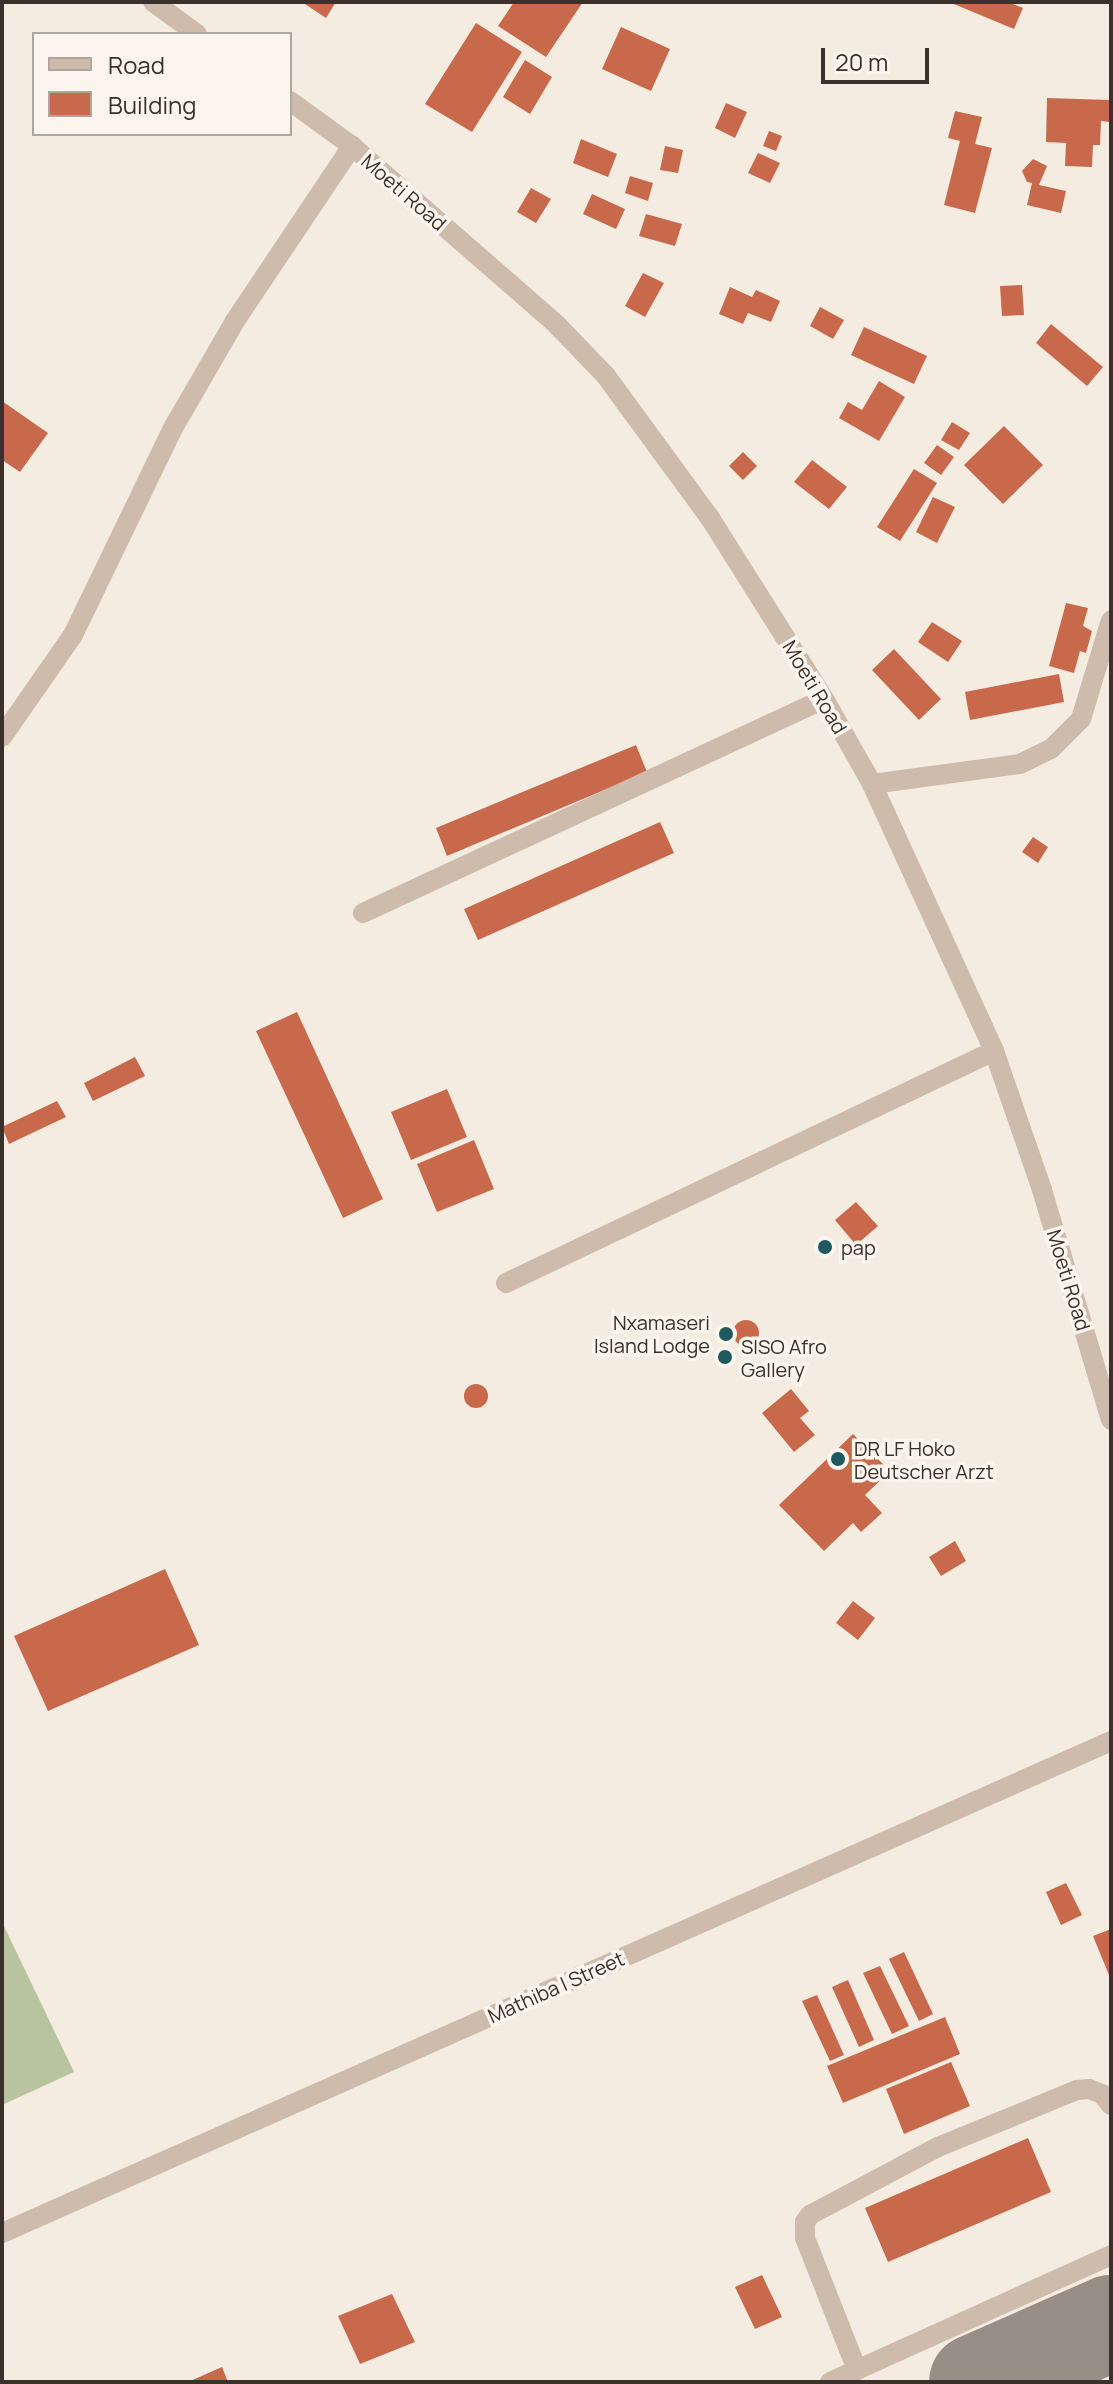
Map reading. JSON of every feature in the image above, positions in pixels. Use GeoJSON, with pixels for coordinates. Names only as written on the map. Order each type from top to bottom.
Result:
{"type":"FeatureCollection","features":[{"type":"Feature","properties":{"kind":"street"},"geometry":{"type":"LineString","coordinates":[[153,2],[194,32]]}},
{"type":"Feature","properties":{"kind":"street","name":"Moeti Road"},"geometry":{"type":"LineString","coordinates":[[292,102],[352,146],[557,325],[606,376],[710,518],[824,699],[872,784],[994,1051],[1042,1190],[1111,1420]]}},
{"type":"Feature","properties":{"kind":"street"},"geometry":{"type":"LineString","coordinates":[[2,737],[73,635],[173,428],[235,321],[352,146]]}},
{"type":"Feature","properties":{"kind":"street"},"geometry":{"type":"LineString","coordinates":[[872,784],[1020,764],[1051,749],[1081,719],[1111,620]]}},
{"type":"Feature","properties":{"kind":"street"},"geometry":{"type":"LineString","coordinates":[[363,913],[824,699]]}},
{"type":"Feature","properties":{"kind":"street"},"geometry":{"type":"LineString","coordinates":[[506,1283],[994,1051]]}},
{"type":"Feature","properties":{"kind":"street","name":"Mathiba I Street"},"geometry":{"type":"LineString","coordinates":[[2,2233],[1111,1741]]}},
{"type":"Feature","properties":{"kind":"street"},"geometry":{"type":"LineString","coordinates":[[857,2370],[805,2238],[805,2222],[810,2215],[938,2147],[1077,2090],[1089,2089],[1102,2094],[1111,2105]]}},
{"type":"Feature","properties":{"kind":"street"},"geometry":{"type":"LineString","coordinates":[[830,2382],[1111,2255]]}},
{"type":"Feature","properties":{"kind":"green space"},"geometry":{"type":"Polygon","coordinates":[[[2,1922],[74,2072],[2,2105],[2,1922]]]}},
{"type":"Feature","properties":{"kind":"building"},"geometry":{"type":"Polygon","coordinates":[[[302,2],[336,2],[326,18],[302,2]]]}},
{"type":"Feature","properties":{"kind":"building"},"geometry":{"type":"Polygon","coordinates":[[[514,2],[583,2],[546,57],[498,26],[514,2]]]}},
{"type":"Feature","properties":{"kind":"building"},"geometry":{"type":"Polygon","coordinates":[[[949,2],[1008,2],[1023,8],[1014,29],[949,2]]]}},
{"type":"Feature","properties":{"kind":"building"},"geometry":{"type":"Polygon","coordinates":[[[476,23],[522,52],[472,132],[425,104],[476,23]]]}},
{"type":"Feature","properties":{"kind":"building"},"geometry":{"type":"Polygon","coordinates":[[[621,27],[670,49],[651,91],[602,69],[621,27]]]}},
{"type":"Feature","properties":{"kind":"building"},"geometry":{"type":"Polygon","coordinates":[[[525,60],[552,77],[530,114],[503,97],[525,60]]]}},
{"type":"Feature","properties":{"kind":"building"},"geometry":{"type":"Polygon","coordinates":[[[1047,98],[1110,100],[1110,122],[1101,121],[1100,145],[1093,145],[1092,167],[1065,166],[1066,143],[1046,142],[1047,98]]]}},
{"type":"Feature","properties":{"kind":"building"},"geometry":{"type":"Polygon","coordinates":[[[726,103],[747,112],[735,138],[715,128],[726,103]]]}},
{"type":"Feature","properties":{"kind":"building"},"geometry":{"type":"Polygon","coordinates":[[[955,111],[982,117],[975,144],[992,148],[975,213],[944,205],[960,141],[948,138],[955,111]]]}},
{"type":"Feature","properties":{"kind":"building"},"geometry":{"type":"Polygon","coordinates":[[[769,131],[782,136],[776,151],[763,146],[769,131]]]}},
{"type":"Feature","properties":{"kind":"building"},"geometry":{"type":"Polygon","coordinates":[[[581,139],[617,154],[608,177],[573,163],[581,139]]]}},
{"type":"Feature","properties":{"kind":"building"},"geometry":{"type":"Polygon","coordinates":[[[665,146],[683,150],[678,173],[660,170],[665,146]]]}},
{"type":"Feature","properties":{"kind":"building"},"geometry":{"type":"Polygon","coordinates":[[[758,153],[780,163],[770,183],[748,173],[758,153]]]}},
{"type":"Feature","properties":{"kind":"building"},"geometry":{"type":"Polygon","coordinates":[[[1033,159],[1047,166],[1039,185],[1066,191],[1061,213],[1027,205],[1032,183],[1027,182],[1022,171],[1033,159]]]}},
{"type":"Feature","properties":{"kind":"building"},"geometry":{"type":"Polygon","coordinates":[[[630,176],[653,183],[648,201],[625,193],[630,176]]]}},
{"type":"Feature","properties":{"kind":"building"},"geometry":{"type":"Polygon","coordinates":[[[531,188],[551,199],[536,223],[517,212],[531,188]]]}},
{"type":"Feature","properties":{"kind":"building"},"geometry":{"type":"Polygon","coordinates":[[[592,194],[625,209],[616,229],[583,214],[592,194]]]}},
{"type":"Feature","properties":{"kind":"building"},"geometry":{"type":"Polygon","coordinates":[[[646,214],[682,224],[675,246],[639,236],[646,214]]]}},
{"type":"Feature","properties":{"kind":"building"},"geometry":{"type":"Polygon","coordinates":[[[643,273],[664,283],[645,317],[625,306],[643,273]]]}},
{"type":"Feature","properties":{"kind":"building"},"geometry":{"type":"Polygon","coordinates":[[[1022,285],[1024,315],[1002,316],[1000,286],[1022,285]]]}},
{"type":"Feature","properties":{"kind":"building"},"geometry":{"type":"Polygon","coordinates":[[[730,287],[752,297],[756,290],[780,301],[771,322],[748,313],[743,324],[719,314],[730,287]]]}},
{"type":"Feature","properties":{"kind":"building"},"geometry":{"type":"Polygon","coordinates":[[[820,307],[844,320],[833,339],[810,326],[820,307]]]}},
{"type":"Feature","properties":{"kind":"building"},"geometry":{"type":"Polygon","coordinates":[[[1051,324],[1103,367],[1087,386],[1036,343],[1051,324]]]}},
{"type":"Feature","properties":{"kind":"building"},"geometry":{"type":"Polygon","coordinates":[[[864,327],[927,356],[914,384],[851,355],[864,327]]]}},
{"type":"Feature","properties":{"kind":"building"},"geometry":{"type":"Polygon","coordinates":[[[879,381],[905,397],[879,441],[839,418],[848,402],[862,410],[879,381]]]}},
{"type":"Feature","properties":{"kind":"building"},"geometry":{"type":"Polygon","coordinates":[[[2,401],[48,433],[20,472],[2,460],[2,401]]]}},
{"type":"Feature","properties":{"kind":"building"},"geometry":{"type":"Polygon","coordinates":[[[952,422],[970,433],[959,450],[941,440],[952,422]]]}},
{"type":"Feature","properties":{"kind":"building"},"geometry":{"type":"Polygon","coordinates":[[[1004,426],[1043,465],[1003,504],[964,465],[1004,426]]]}},
{"type":"Feature","properties":{"kind":"building"},"geometry":{"type":"Polygon","coordinates":[[[937,445],[954,457],[941,475],[924,463],[937,445]]]}},
{"type":"Feature","properties":{"kind":"building"},"geometry":{"type":"Polygon","coordinates":[[[743,452],[757,466],[743,480],[729,466],[743,452]]]}},
{"type":"Feature","properties":{"kind":"building"},"geometry":{"type":"Polygon","coordinates":[[[812,460],[847,487],[829,509],[794,482],[812,460]]]}},
{"type":"Feature","properties":{"kind":"building"},"geometry":{"type":"Polygon","coordinates":[[[914,469],[937,483],[900,541],[877,527],[914,469]]]}},
{"type":"Feature","properties":{"kind":"building"},"geometry":{"type":"Polygon","coordinates":[[[933,497],[955,507],[937,543],[916,532],[933,497]]]}},
{"type":"Feature","properties":{"kind":"building"},"geometry":{"type":"Polygon","coordinates":[[[1066,603],[1088,608],[1083,626],[1092,631],[1086,653],[1080,651],[1074,673],[1049,666],[1066,603]]]}},
{"type":"Feature","properties":{"kind":"building"},"geometry":{"type":"Polygon","coordinates":[[[932,622],[962,641],[948,662],[918,642],[932,622]]]}},
{"type":"Feature","properties":{"kind":"building"},"geometry":{"type":"Polygon","coordinates":[[[894,649],[941,699],[919,720],[872,670],[894,649]]]}},
{"type":"Feature","properties":{"kind":"building"},"geometry":{"type":"Polygon","coordinates":[[[1059,674],[1064,702],[970,720],[965,692],[1059,674]]]}},
{"type":"Feature","properties":{"kind":"building"},"geometry":{"type":"Polygon","coordinates":[[[636,745],[647,772],[447,856],[436,828],[636,745]]]}},
{"type":"Feature","properties":{"kind":"building"},"geometry":{"type":"Polygon","coordinates":[[[660,822],[674,853],[478,940],[464,909],[660,822]]]}},
{"type":"Feature","properties":{"kind":"building"},"geometry":{"type":"Polygon","coordinates":[[[1033,837],[1048,847],[1038,863],[1022,852],[1033,837]]]}},
{"type":"Feature","properties":{"kind":"building"},"geometry":{"type":"Polygon","coordinates":[[[297,1012],[383,1199],[343,1218],[256,1031],[297,1012]]]}},
{"type":"Feature","properties":{"kind":"building"},"geometry":{"type":"Polygon","coordinates":[[[135,1057],[145,1076],[93,1101],[84,1083],[135,1057]]]}},
{"type":"Feature","properties":{"kind":"building"},"geometry":{"type":"Polygon","coordinates":[[[447,1089],[467,1137],[411,1160],[391,1112],[447,1089]]]}},
{"type":"Feature","properties":{"kind":"building"},"geometry":{"type":"Polygon","coordinates":[[[57,1101],[66,1117],[9,1144],[2,1127],[57,1101]]]}},
{"type":"Feature","properties":{"kind":"building"},"geometry":{"type":"Polygon","coordinates":[[[474,1140],[494,1189],[437,1212],[417,1164],[474,1140]]]}},
{"type":"Feature","properties":{"kind":"building"},"geometry":{"type":"Polygon","coordinates":[[[856,1202],[878,1226],[856,1245],[835,1220],[856,1202]]]}},
{"type":"Feature","properties":{"kind":"building"},"geometry":{"type":"Polygon","coordinates":[[[746,1320],[755,1324],[759,1333],[755,1342],[746,1346],[737,1342],[733,1333],[737,1324],[746,1320]]]}},
{"type":"Feature","properties":{"kind":"building"},"geometry":{"type":"Polygon","coordinates":[[[476,1384],[484,1388],[488,1396],[484,1404],[476,1408],[468,1404],[464,1396],[468,1388],[476,1384]]]}},
{"type":"Feature","properties":{"kind":"building"},"geometry":{"type":"Polygon","coordinates":[[[791,1389],[809,1411],[800,1418],[815,1435],[794,1452],[762,1413],[791,1389]]]}},
{"type":"Feature","properties":{"kind":"building"},"geometry":{"type":"Polygon","coordinates":[[[853,1434],[890,1471],[865,1495],[882,1513],[861,1532],[853,1523],[824,1551],[779,1505],[853,1434]]]}},
{"type":"Feature","properties":{"kind":"building"},"geometry":{"type":"Polygon","coordinates":[[[955,1541],[966,1561],[941,1576],[929,1557],[955,1541]]]}},
{"type":"Feature","properties":{"kind":"building"},"geometry":{"type":"Polygon","coordinates":[[[165,1569],[199,1645],[48,1711],[14,1636],[165,1569]]]}},
{"type":"Feature","properties":{"kind":"building"},"geometry":{"type":"Polygon","coordinates":[[[853,1601],[875,1618],[858,1640],[836,1623],[853,1601]]]}},
{"type":"Feature","properties":{"kind":"building"},"geometry":{"type":"Polygon","coordinates":[[[1066,1883],[1082,1915],[1061,1925],[1046,1892],[1066,1883]]]}},
{"type":"Feature","properties":{"kind":"building"},"geometry":{"type":"Polygon","coordinates":[[[1111,1929],[1111,1980],[1093,1936],[1111,1929]]]}},
{"type":"Feature","properties":{"kind":"building"},"geometry":{"type":"Polygon","coordinates":[[[904,1952],[933,2014],[919,2021],[889,1959],[904,1952]]]}},
{"type":"Feature","properties":{"kind":"building"},"geometry":{"type":"Polygon","coordinates":[[[880,1966],[909,2026],[892,2034],[863,1973],[880,1966]]]}},
{"type":"Feature","properties":{"kind":"building"},"geometry":{"type":"Polygon","coordinates":[[[848,1980],[874,2040],[859,2047],[832,1987],[848,1980]]]}},
{"type":"Feature","properties":{"kind":"building"},"geometry":{"type":"Polygon","coordinates":[[[817,1995],[844,2055],[830,2061],[802,2001],[817,1995]]]}},
{"type":"Feature","properties":{"kind":"building"},"geometry":{"type":"Polygon","coordinates":[[[945,2017],[960,2054],[843,2103],[827,2066],[945,2017]]]}},
{"type":"Feature","properties":{"kind":"building"},"geometry":{"type":"Polygon","coordinates":[[[951,2062],[970,2106],[904,2134],[886,2089],[951,2062]]]}},
{"type":"Feature","properties":{"kind":"building"},"geometry":{"type":"Polygon","coordinates":[[[1028,2138],[1051,2192],[888,2262],[865,2208],[1028,2138]]]}},
{"type":"Feature","properties":{"kind":"building"},"geometry":{"type":"Polygon","coordinates":[[[762,2275],[782,2317],[755,2329],[735,2287],[762,2275]]]}},
{"type":"Feature","properties":{"kind":"building"},"geometry":{"type":"Polygon","coordinates":[[[392,2294],[415,2342],[360,2364],[338,2316],[392,2294]]]}},
{"type":"Feature","properties":{"kind":"building"},"geometry":{"type":"Polygon","coordinates":[[[222,2367],[228,2382],[188,2382],[222,2367]]]}},
{"type":"Feature","properties":{"kind":"taxiway"},"geometry":{"type":"LineString","coordinates":[[977,2382],[1111,2323]]}},
{"type":"Feature","properties":{"kind":"place","name":"pap"},"geometry":{"type":"Point","coordinates":[825,1247]}},
{"type":"Feature","properties":{"kind":"place","name":"Nxamaseri Island Lodge"},"geometry":{"type":"Point","coordinates":[726,1334]}},
{"type":"Feature","properties":{"kind":"place","name":"SISO Afro Gallery"},"geometry":{"type":"Point","coordinates":[725,1357]}},
{"type":"Feature","properties":{"kind":"place","name":"DR LF Hoko Deutscher Arzt"},"geometry":{"type":"Point","coordinates":[838,1459]}}]}
